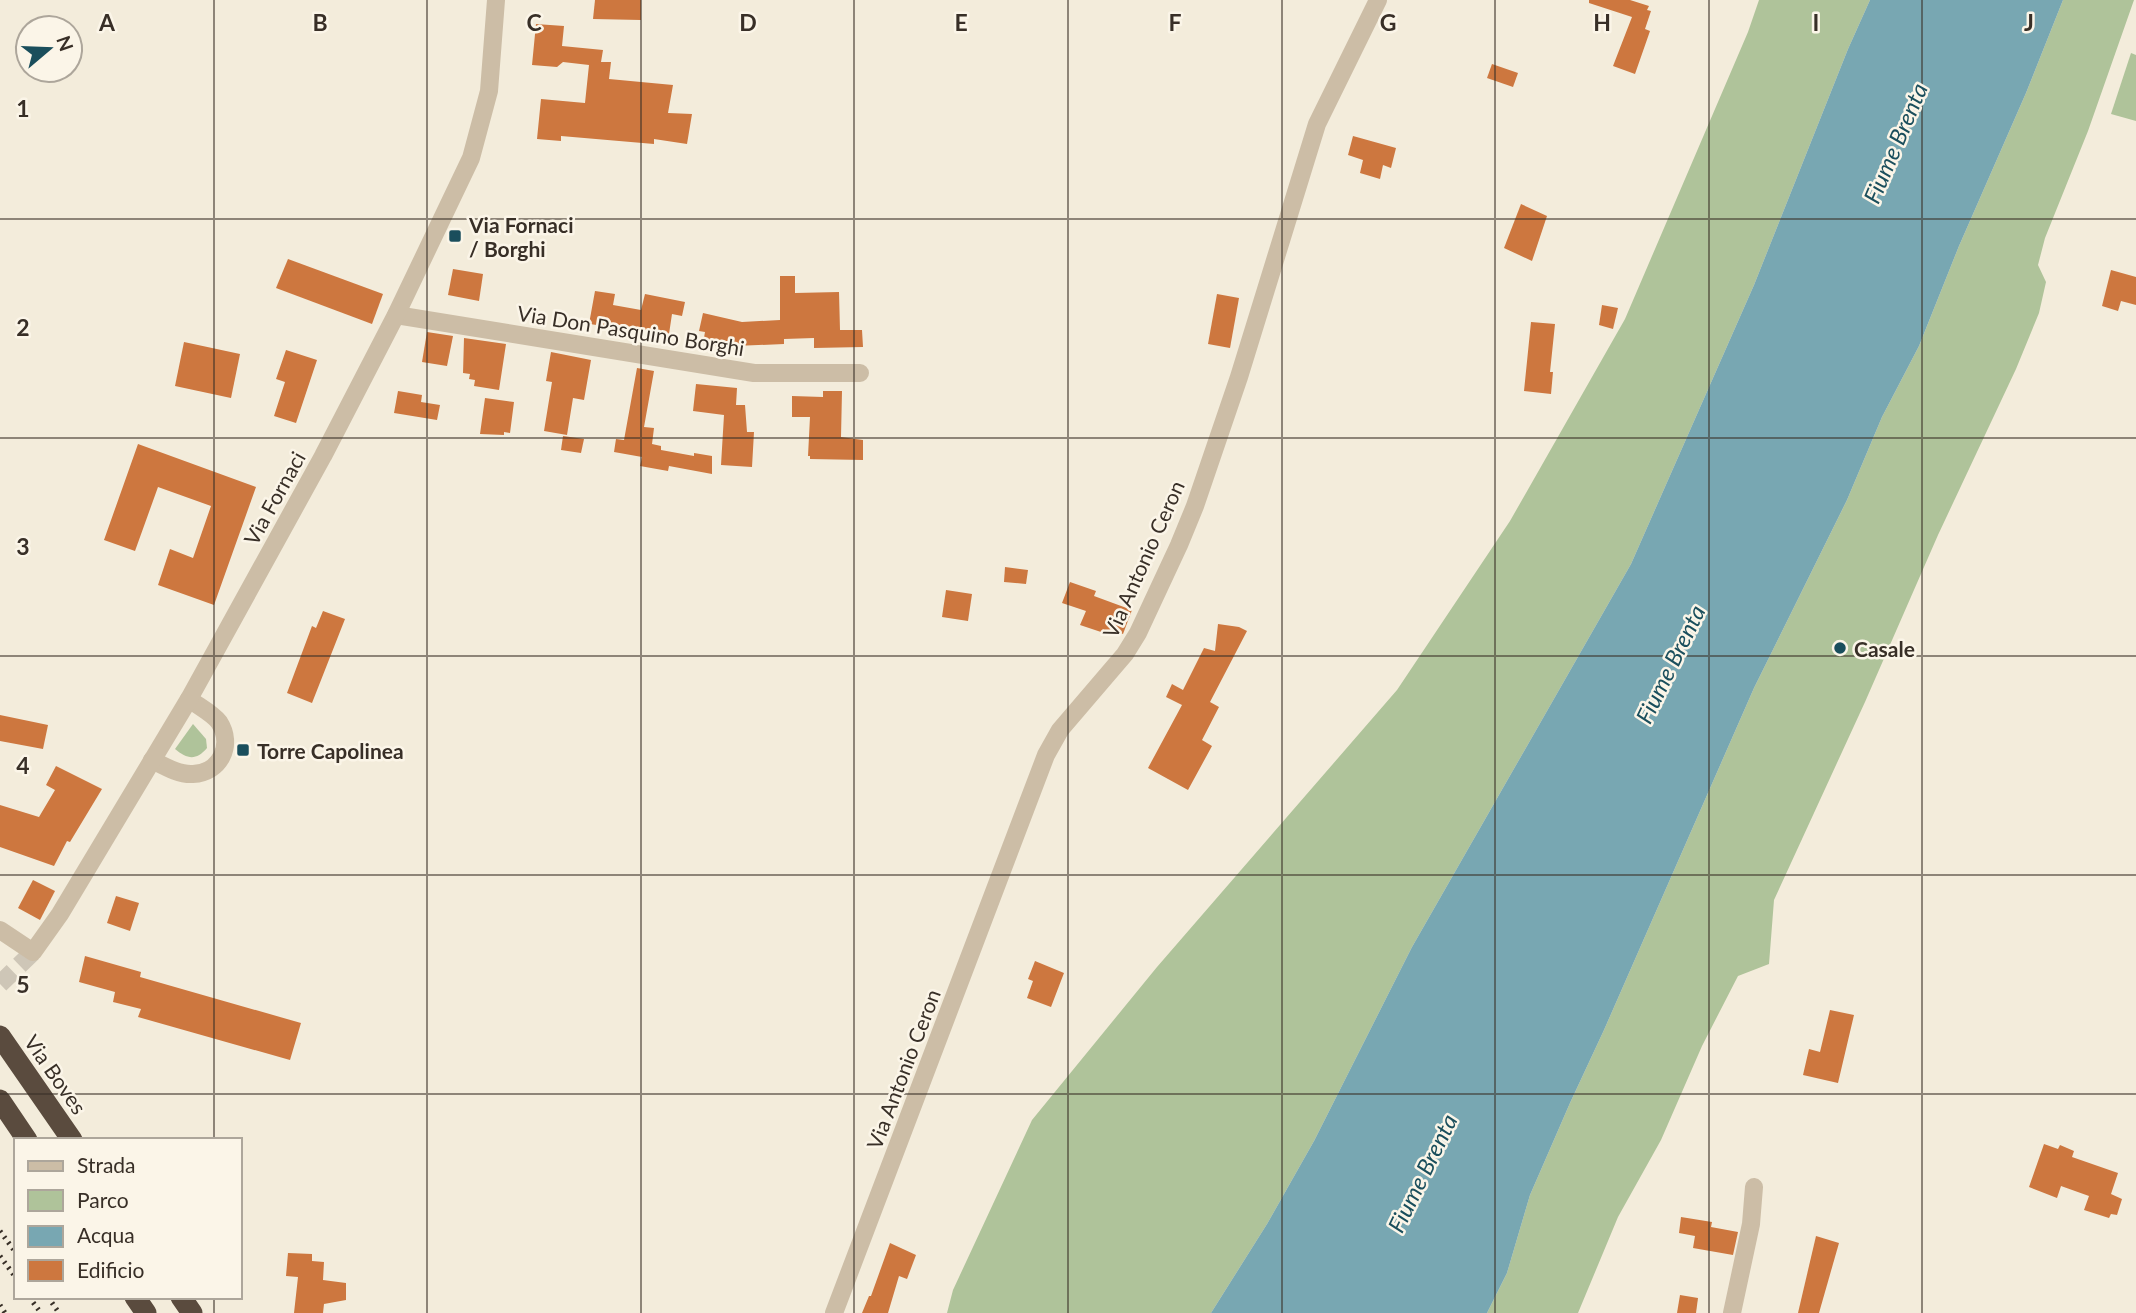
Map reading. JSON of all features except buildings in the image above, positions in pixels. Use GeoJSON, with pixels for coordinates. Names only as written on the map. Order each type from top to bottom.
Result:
{"type":"FeatureCollection","features":[{"type":"Feature","properties":{"kind":"highway","name":"Via Boves"},"geometry":{"type":"LineString","coordinates":[[0,1035],[71,1138]]}},
{"type":"Feature","properties":{"kind":"highway"},"geometry":{"type":"LineString","coordinates":[[0,1100],[26,1138]]}},
{"type":"Feature","properties":{"kind":"street","name":"Via Fornaci"},"geometry":{"type":"LineString","coordinates":[[0,930],[33,952],[60,914],[189,699],[323,456],[396,315],[471,158],[489,91],[496,0]]}},
{"type":"Feature","properties":{"kind":"street","name":"Via Antonio Ceron"},"geometry":{"type":"LineString","coordinates":[[834,1313],[1046,755],[1060,730],[1118,664],[1138,633],[1195,506],[1261,307],[1317,124],[1378,0]]}},
{"type":"Feature","properties":{"kind":"street","name":"Via Don Pasquino Borghi"},"geometry":{"type":"LineString","coordinates":[[396,315],[754,373],[860,373]]}},
{"type":"Feature","properties":{"kind":"street"},"geometry":{"type":"LineString","coordinates":[[152,760],[178,772],[193,775],[211,770],[221,759],[226,747],[225,735],[218,721],[189,699]]}},
{"type":"Feature","properties":{"kind":"street"},"geometry":{"type":"LineString","coordinates":[[1732,1313],[1751,1224],[1754,1187]]}},
{"type":"Feature","properties":{"kind":"green space"},"geometry":{"type":"Polygon","coordinates":[[[1759,0],[1870,0],[1754,285],[1631,564],[1412,947],[1314,1141],[1267,1224],[1211,1313],[947,1313],[953,1290],[1032,1120],[1157,967],[1397,690],[1510,521],[1625,319],[1748,32],[1759,0]]]}},
{"type":"Feature","properties":{"kind":"green space"},"geometry":{"type":"Polygon","coordinates":[[[2063,0],[2134,0],[2088,131],[2045,238],[2038,265],[2046,282],[2039,313],[1774,900],[1769,964],[1738,976],[1702,1046],[1661,1140],[1618,1217],[1578,1313],[1487,1313],[1507,1273],[1530,1195],[1570,1103],[1754,688],[1847,500],[1882,417],[1919,346],[2063,0]]]}},
{"type":"Feature","properties":{"kind":"green space"},"geometry":{"type":"Polygon","coordinates":[[[2131,53],[2136,55],[2136,121],[2111,114],[2131,53]]]}},
{"type":"Feature","properties":{"kind":"green space"},"geometry":{"type":"Polygon","coordinates":[[[193,724],[206,739],[207,748],[199,755],[191,757],[175,749],[193,724]]]}},
{"type":"Feature","properties":{"kind":"water","name":"Fiume Brenta"},"geometry":{"type":"Polygon","coordinates":[[[1870,0],[2063,0],[1919,346],[1882,417],[1847,500],[1754,688],[1570,1103],[1530,1195],[1507,1273],[1487,1313],[1211,1313],[1267,1224],[1314,1141],[1412,947],[1631,564],[1754,285],[1870,0]]]}},
{"type":"Feature","properties":{"kind":"tunnel"},"geometry":{"type":"LineString","coordinates":[[0,984],[33,952]]}},
{"type":"Feature","properties":{"kind":"railway"},"geometry":{"type":"LineString","coordinates":[[0,1231],[14,1250]]}},
{"type":"Feature","properties":{"kind":"railway"},"geometry":{"type":"LineString","coordinates":[[0,1256],[14,1275]]}},
{"type":"Feature","properties":{"kind":"railway"},"geometry":{"type":"LineString","coordinates":[[30,1299],[41,1313]]}},
{"type":"Feature","properties":{"kind":"railway"},"geometry":{"type":"LineString","coordinates":[[49,1299],[59,1313]]}},
{"type":"Feature","properties":{"kind":"railway"},"geometry":{"type":"LineString","coordinates":[[0,1305],[5,1313]]}},
{"type":"Feature","properties":{"kind":"place","name":"Via Fornaci / Borghi"},"geometry":{"type":"Point","coordinates":[455,236]}},
{"type":"Feature","properties":{"kind":"place","name":"Casale"},"geometry":{"type":"Point","coordinates":[1840,648]}},
{"type":"Feature","properties":{"kind":"place","name":"Torre Capolinea"},"geometry":{"type":"Point","coordinates":[243,750]}}]}
